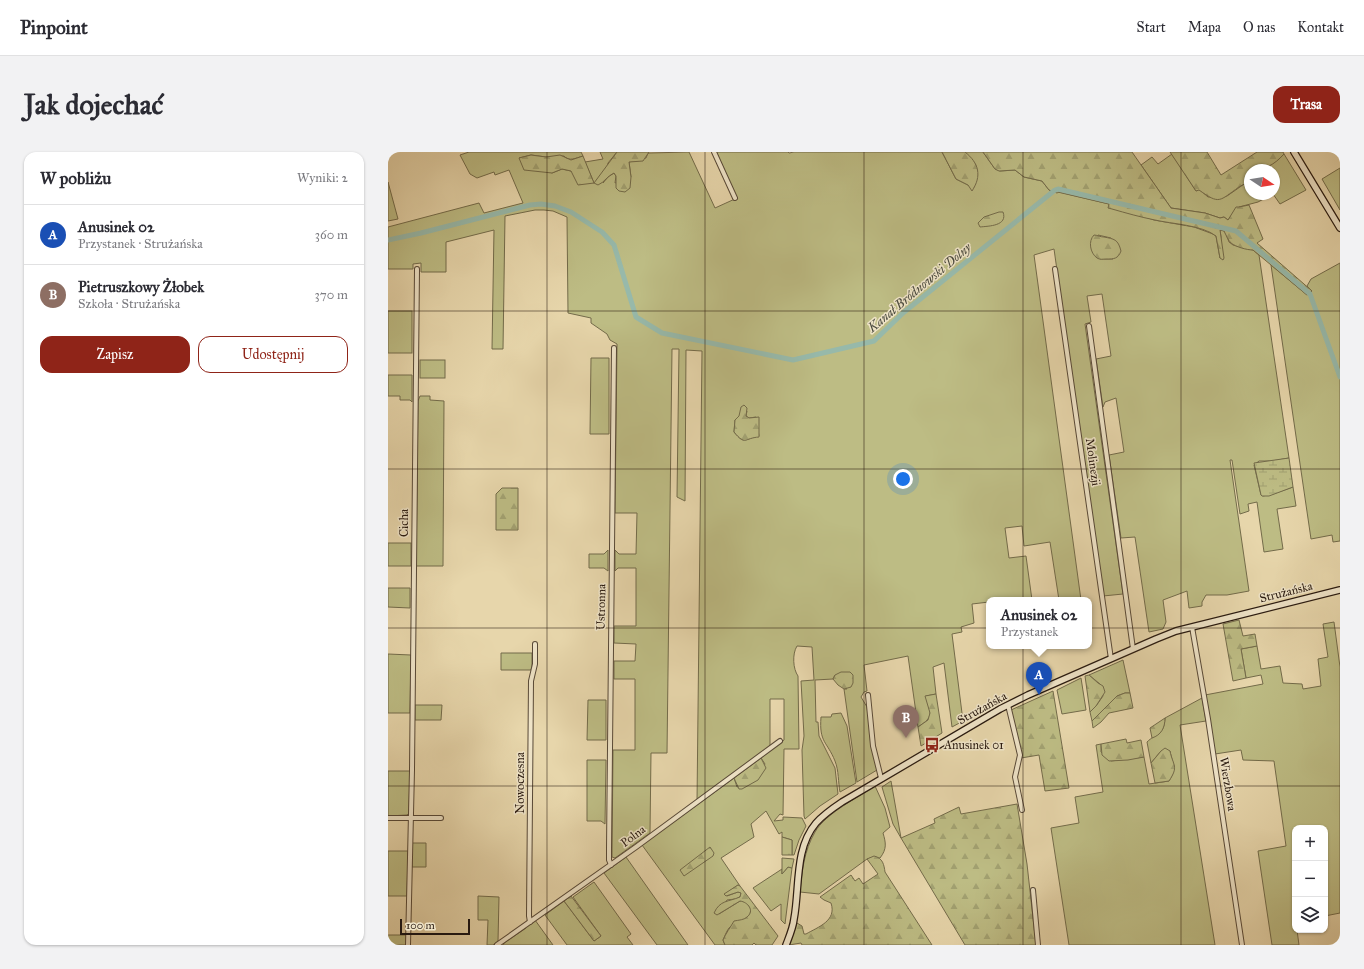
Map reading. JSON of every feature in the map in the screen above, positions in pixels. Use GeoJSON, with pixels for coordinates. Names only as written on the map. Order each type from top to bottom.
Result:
{"type":"FeatureCollection","features":[{"type":"Feature","properties":{"kind":"main road"},"geometry":{"type":"LineString","coordinates":[[1294,152],[1340,228]]}},
{"type":"Feature","properties":{"kind":"main road","name":"Strużańska"},"geometry":{"type":"LineString","coordinates":[[786,945],[794,919],[802,851],[815,824],[842,802],[1008,705],[1133,649],[1176,631],[1340,590]]}},
{"type":"Feature","properties":{"kind":"street"},"geometry":{"type":"LineString","coordinates":[[714,152],[735,198]]}},
{"type":"Feature","properties":{"kind":"street","name":"Cicha"},"geometry":{"type":"LineString","coordinates":[[408,945],[411,818],[417,269]]}},
{"type":"Feature","properties":{"kind":"street","name":"Molinezji"},"geometry":{"type":"LineString","coordinates":[[1055,269],[1111,659]]}},
{"type":"Feature","properties":{"kind":"street"},"geometry":{"type":"LineString","coordinates":[[1089,326],[1133,649]]}},
{"type":"Feature","properties":{"kind":"street","name":"Ustronna"},"geometry":{"type":"LineString","coordinates":[[611,865],[608,849],[614,348]]}},
{"type":"Feature","properties":{"kind":"street","name":"Wierzbowa"},"geometry":{"type":"LineString","coordinates":[[1192,627],[1208,719],[1242,945]]}},
{"type":"Feature","properties":{"kind":"street","name":"Nowoczesna"},"geometry":{"type":"LineString","coordinates":[[530,922],[531,682],[535,664],[535,644]]}},
{"type":"Feature","properties":{"kind":"street"},"geometry":{"type":"LineString","coordinates":[[868,695],[873,746],[881,778]]}},
{"type":"Feature","properties":{"kind":"street"},"geometry":{"type":"LineString","coordinates":[[1008,705],[1020,755],[1015,777],[1022,810]]}},
{"type":"Feature","properties":{"kind":"street","name":"Polna"},"geometry":{"type":"LineString","coordinates":[[497,945],[611,865],[744,769],[780,741]]}},
{"type":"Feature","properties":{"kind":"street"},"geometry":{"type":"LineString","coordinates":[[388,818],[441,818]]}},
{"type":"Feature","properties":{"kind":"street"},"geometry":{"type":"LineString","coordinates":[[1032,890],[1038,945]]}},
{"type":"Feature","properties":{"kind":"green space"},"geometry":{"type":"Polygon","coordinates":[[[469,152],[581,152],[583,156],[573,159],[568,159],[564,156],[546,157],[531,155],[519,158],[552,173],[562,169],[571,171],[594,183],[585,162],[603,159],[600,152],[617,152],[608,163],[603,183],[614,173],[616,176],[615,183],[631,177],[629,162],[646,158],[648,153],[689,152],[715,208],[737,198],[716,152],[942,152],[956,179],[970,187],[976,165],[965,152],[983,152],[995,169],[1000,171],[1015,170],[1024,177],[1042,181],[1049,190],[1109,204],[1154,220],[1194,227],[1213,234],[1216,236],[1220,258],[1220,230],[1225,231],[1229,242],[1233,245],[1253,250],[1259,255],[1289,458],[1272,461],[1259,461],[1254,465],[1261,495],[1273,494],[1293,487],[1296,506],[1277,509],[1283,549],[1264,552],[1257,502],[1248,504],[1249,511],[1240,514],[1232,460],[1230,460],[1249,591],[1227,595],[1206,595],[1202,602],[1202,606],[1189,608],[1187,591],[1163,600],[1166,622],[1163,629],[1149,632],[1135,537],[1121,538],[1109,455],[1124,452],[1116,398],[1105,402],[1103,407],[1096,359],[1111,356],[1102,294],[1087,296],[1091,322],[1085,324],[1123,594],[1103,596],[1054,249],[1034,255],[1081,597],[1059,597],[1050,542],[1024,546],[1022,526],[1005,528],[1009,558],[1026,556],[1032,597],[986,597],[986,602],[972,604],[974,623],[961,627],[962,632],[952,634],[963,721],[952,727],[944,663],[933,667],[936,694],[926,696],[930,714],[927,720],[918,727],[908,656],[864,665],[867,691],[864,692],[861,697],[867,707],[877,770],[857,782],[844,689],[847,689],[835,675],[833,679],[815,680],[816,722],[818,722],[819,736],[835,768],[838,794],[820,806],[805,819],[802,750],[804,736],[801,681],[814,680],[812,647],[797,646],[794,653],[794,661],[798,676],[799,749],[784,749],[783,815],[780,814],[774,821],[783,820],[783,817],[802,818],[806,826],[794,855],[792,855],[792,840],[782,837],[782,832],[779,834],[766,811],[751,824],[754,837],[721,858],[740,886],[738,885],[725,894],[727,896],[738,892],[741,893],[741,895],[737,899],[727,900],[719,914],[740,901],[747,903],[751,910],[750,914],[745,919],[729,928],[726,932],[723,940],[725,945],[715,945],[642,845],[734,778],[737,787],[754,782],[765,764],[761,758],[784,740],[784,699],[770,699],[770,746],[697,802],[702,351],[686,350],[685,501],[677,497],[679,349],[672,349],[667,753],[651,753],[650,833],[615,858],[612,857],[613,750],[635,750],[635,679],[614,679],[614,661],[635,661],[636,644],[614,643],[614,626],[636,626],[636,568],[618,568],[615,571],[615,550],[619,554],[636,554],[637,513],[615,513],[617,344],[610,340],[607,334],[591,323],[591,318],[568,313],[567,217],[553,211],[535,210],[505,216],[503,349],[492,349],[494,230],[446,242],[446,272],[421,272],[421,263],[413,264],[413,269],[388,269],[388,227],[479,203],[484,213],[523,203],[509,170],[495,175],[494,172],[477,178],[470,174],[460,155],[469,152]],[[1098,235],[1100,259],[1113,259],[1111,238],[1098,235]],[[747,411],[735,420],[734,432],[743,440],[759,436],[756,417],[749,418],[746,416],[747,411]]]}},
{"type":"Feature","properties":{"kind":"green space"},"geometry":{"type":"Polygon","coordinates":[[[617,152],[649,152],[643,161],[629,162],[631,177],[630,188],[625,192],[619,191],[616,188],[616,176],[614,173],[598,185],[594,183],[617,152]]]}},
{"type":"Feature","properties":{"kind":"green space"},"geometry":{"type":"Polygon","coordinates":[[[942,152],[965,152],[970,156],[978,170],[977,180],[972,191],[968,185],[956,179],[942,152]]]}},
{"type":"Feature","properties":{"kind":"green space"},"geometry":{"type":"Polygon","coordinates":[[[983,152],[1132,152],[1171,208],[1205,213],[1220,218],[1224,217],[1228,220],[1236,207],[1249,205],[1263,239],[1257,243],[1312,291],[1307,295],[1253,250],[1242,248],[1231,243],[1224,231],[1220,230],[1223,260],[1220,258],[1216,236],[1210,232],[1195,227],[1149,219],[1108,208],[1109,204],[1059,192],[1057,193],[1049,190],[1042,181],[1024,177],[1015,170],[999,171],[995,169],[983,152]]]}},
{"type":"Feature","properties":{"kind":"green space"},"geometry":{"type":"Polygon","coordinates":[[[1170,152],[1207,152],[1221,175],[1257,152],[1283,152],[1284,154],[1272,164],[1244,164],[1244,184],[1223,198],[1211,198],[1199,190],[1196,191],[1170,152]]]}},
{"type":"Feature","properties":{"kind":"green space"},"geometry":{"type":"Polygon","coordinates":[[[1172,154],[1196,191],[1199,189],[1208,197],[1227,196],[1244,184],[1244,200],[1262,200],[1239,207],[1228,220],[1224,217],[1220,218],[1205,213],[1171,208],[1141,165],[1152,157],[1158,164],[1172,154]]]}},
{"type":"Feature","properties":{"kind":"green space"},"geometry":{"type":"Polygon","coordinates":[[[1284,154],[1306,190],[1280,204],[1277,200],[1280,200],[1280,164],[1271,164],[1284,154]]]}},
{"type":"Feature","properties":{"kind":"green space"},"geometry":{"type":"Polygon","coordinates":[[[531,155],[546,157],[560,155],[571,160],[583,156],[594,183],[578,185],[571,171],[562,169],[552,173],[524,170],[519,158],[531,155]]]}},
{"type":"Feature","properties":{"kind":"green space"},"geometry":{"type":"Polygon","coordinates":[[[1340,168],[1340,210],[1322,179],[1340,168]]]}},
{"type":"Feature","properties":{"kind":"green space"},"geometry":{"type":"Polygon","coordinates":[[[388,182],[398,219],[388,221],[388,182]]]}},
{"type":"Feature","properties":{"kind":"green space"},"geometry":{"type":"Polygon","coordinates":[[[1003,212],[1004,217],[1000,223],[993,226],[980,227],[978,223],[984,217],[1003,212]]]}},
{"type":"Feature","properties":{"kind":"green space"},"geometry":{"type":"Polygon","coordinates":[[[1094,235],[1115,240],[1121,251],[1119,256],[1111,259],[1097,258],[1091,250],[1090,244],[1094,235]]]}},
{"type":"Feature","properties":{"kind":"green space"},"geometry":{"type":"Polygon","coordinates":[[[1340,263],[1340,541],[1333,542],[1332,535],[1311,539],[1271,265],[1307,295],[1312,291],[1307,286],[1311,279],[1340,263]]]}},
{"type":"Feature","properties":{"kind":"green space"},"geometry":{"type":"Polygon","coordinates":[[[388,311],[412,311],[412,353],[388,353],[388,311]]]}},
{"type":"Feature","properties":{"kind":"green space"},"geometry":{"type":"Polygon","coordinates":[[[591,358],[609,358],[609,434],[590,434],[591,358]]]}},
{"type":"Feature","properties":{"kind":"green space"},"geometry":{"type":"Polygon","coordinates":[[[420,360],[445,360],[445,378],[420,378],[420,360]]]}},
{"type":"Feature","properties":{"kind":"green space"},"geometry":{"type":"Polygon","coordinates":[[[388,375],[412,375],[412,402],[410,400],[400,400],[400,396],[388,396],[388,375]]]}},
{"type":"Feature","properties":{"kind":"green space"},"geometry":{"type":"Polygon","coordinates":[[[420,396],[430,396],[430,400],[444,401],[443,566],[416,566],[418,401],[420,396]]]}},
{"type":"Feature","properties":{"kind":"green space"},"geometry":{"type":"Polygon","coordinates":[[[744,405],[747,408],[746,416],[749,418],[759,417],[759,437],[743,440],[734,432],[735,420],[739,416],[741,407],[744,405]]]}},
{"type":"Feature","properties":{"kind":"green space"},"geometry":{"type":"Polygon","coordinates":[[[1289,458],[1293,487],[1269,496],[1262,496],[1254,463],[1289,458]]]}},
{"type":"Feature","properties":{"kind":"green space"},"geometry":{"type":"Polygon","coordinates":[[[502,488],[518,488],[518,530],[496,530],[496,494],[502,488]]]}},
{"type":"Feature","properties":{"kind":"green space"},"geometry":{"type":"Polygon","coordinates":[[[388,543],[411,543],[411,566],[388,566],[388,543]]]}},
{"type":"Feature","properties":{"kind":"green space"},"geometry":{"type":"Polygon","coordinates":[[[608,550],[608,571],[604,568],[589,568],[589,554],[604,554],[608,550]]]}},
{"type":"Feature","properties":{"kind":"green space"},"geometry":{"type":"Polygon","coordinates":[[[388,588],[410,588],[410,608],[388,607],[388,588]]]}},
{"type":"Feature","properties":{"kind":"green space"},"geometry":{"type":"Polygon","coordinates":[[[1239,620],[1243,636],[1255,634],[1257,646],[1241,649],[1246,678],[1233,681],[1223,624],[1239,620]]]}},
{"type":"Feature","properties":{"kind":"green space"},"geometry":{"type":"Polygon","coordinates":[[[1334,622],[1340,667],[1340,913],[1328,915],[1328,825],[1292,825],[1292,933],[1297,933],[1299,945],[1272,945],[1258,851],[1286,846],[1274,761],[1243,760],[1241,750],[1215,754],[1205,695],[1263,684],[1261,675],[1246,678],[1241,649],[1257,646],[1261,669],[1280,666],[1283,683],[1302,684],[1303,689],[1321,686],[1318,659],[1328,657],[1323,624],[1334,622]]]}},
{"type":"Feature","properties":{"kind":"green space"},"geometry":{"type":"Polygon","coordinates":[[[501,653],[532,653],[531,670],[501,670],[501,653]]]}},
{"type":"Feature","properties":{"kind":"green space"},"geometry":{"type":"Polygon","coordinates":[[[388,654],[411,655],[410,713],[388,713],[388,654]]]}},
{"type":"Feature","properties":{"kind":"green space"},"geometry":{"type":"Polygon","coordinates":[[[1123,660],[1130,693],[1117,696],[1092,721],[1090,712],[1103,696],[1100,684],[1089,675],[1123,660]]]}},
{"type":"Feature","properties":{"kind":"green space"},"geometry":{"type":"Polygon","coordinates":[[[841,672],[850,672],[853,675],[853,683],[851,687],[844,689],[833,679],[835,675],[841,672]]]}},
{"type":"Feature","properties":{"kind":"green space"},"geometry":{"type":"Polygon","coordinates":[[[1089,675],[1103,686],[1105,692],[1090,712],[1085,676],[1089,675]]]}},
{"type":"Feature","properties":{"kind":"green space"},"geometry":{"type":"Polygon","coordinates":[[[1081,678],[1086,710],[1062,714],[1057,690],[1081,678]]]}},
{"type":"Feature","properties":{"kind":"green space"},"geometry":{"type":"Polygon","coordinates":[[[1053,691],[1069,788],[1045,791],[1039,755],[1021,758],[1011,710],[1053,691]]]}},
{"type":"Feature","properties":{"kind":"green space"},"geometry":{"type":"Polygon","coordinates":[[[1130,693],[1133,708],[1109,713],[1093,728],[1092,721],[1117,696],[1130,693]]]}},
{"type":"Feature","properties":{"kind":"green space"},"geometry":{"type":"Polygon","coordinates":[[[936,694],[942,733],[921,746],[918,727],[928,720],[930,713],[925,696],[936,694]]]}},
{"type":"Feature","properties":{"kind":"green space"},"geometry":{"type":"Polygon","coordinates":[[[1202,698],[1206,721],[1180,725],[1215,945],[1069,945],[1051,828],[1079,823],[1075,797],[1103,792],[1096,745],[1101,744],[1101,752],[1111,761],[1144,757],[1149,784],[1169,781],[1174,769],[1170,751],[1161,751],[1151,763],[1147,742],[1161,731],[1165,718],[1202,698]]]}},
{"type":"Feature","properties":{"kind":"green space"},"geometry":{"type":"Polygon","coordinates":[[[588,700],[606,700],[606,740],[587,740],[588,700]]]}},
{"type":"Feature","properties":{"kind":"green space"},"geometry":{"type":"Polygon","coordinates":[[[415,705],[442,705],[441,720],[415,720],[415,705]]]}},
{"type":"Feature","properties":{"kind":"green space"},"geometry":{"type":"Polygon","coordinates":[[[841,713],[847,726],[856,783],[840,792],[836,765],[832,754],[822,737],[821,717],[831,717],[832,714],[841,713]]]}},
{"type":"Feature","properties":{"kind":"green space"},"geometry":{"type":"Polygon","coordinates":[[[1165,718],[1162,731],[1152,738],[1150,728],[1165,718]]]}},
{"type":"Feature","properties":{"kind":"green space"},"geometry":{"type":"Polygon","coordinates":[[[1126,739],[1127,743],[1141,740],[1144,757],[1109,761],[1102,755],[1101,744],[1126,739]]]}},
{"type":"Feature","properties":{"kind":"green space"},"geometry":{"type":"Polygon","coordinates":[[[1165,748],[1170,751],[1175,769],[1169,781],[1155,783],[1151,763],[1165,748]]]}},
{"type":"Feature","properties":{"kind":"green space"},"geometry":{"type":"Polygon","coordinates":[[[761,758],[766,768],[758,780],[742,789],[739,789],[734,778],[761,758]]]}},
{"type":"Feature","properties":{"kind":"green space"},"geometry":{"type":"Polygon","coordinates":[[[587,760],[606,760],[605,824],[601,821],[587,821],[587,760]]]}},
{"type":"Feature","properties":{"kind":"green space"},"geometry":{"type":"Polygon","coordinates":[[[388,771],[410,771],[409,813],[407,815],[388,816],[388,771]]]}},
{"type":"Feature","properties":{"kind":"green space"},"geometry":{"type":"Polygon","coordinates":[[[891,781],[901,838],[893,824],[882,787],[891,781]]]}},
{"type":"Feature","properties":{"kind":"green space"},"geometry":{"type":"Polygon","coordinates":[[[875,786],[885,808],[890,827],[883,833],[885,846],[884,852],[880,858],[873,857],[867,859],[819,894],[800,892],[808,846],[815,832],[834,812],[875,786]]]}},
{"type":"Feature","properties":{"kind":"green space"},"geometry":{"type":"Polygon","coordinates":[[[1017,804],[1027,864],[1036,945],[965,945],[901,838],[935,823],[934,819],[959,807],[961,814],[1017,804]]]}},
{"type":"Feature","properties":{"kind":"green space"},"geometry":{"type":"Polygon","coordinates":[[[782,837],[792,840],[792,855],[782,855],[782,837]]]}},
{"type":"Feature","properties":{"kind":"green space"},"geometry":{"type":"Polygon","coordinates":[[[411,843],[426,843],[426,867],[412,867],[411,843]]]}},
{"type":"Feature","properties":{"kind":"green space"},"geometry":{"type":"Polygon","coordinates":[[[710,847],[714,853],[713,856],[684,876],[680,870],[710,847]]]}},
{"type":"Feature","properties":{"kind":"green space"},"geometry":{"type":"Polygon","coordinates":[[[388,851],[408,851],[407,896],[388,896],[388,851]]]}},
{"type":"Feature","properties":{"kind":"green space"},"geometry":{"type":"Polygon","coordinates":[[[874,856],[879,858],[882,862],[885,872],[932,945],[802,945],[801,943],[789,945],[797,923],[802,926],[804,934],[806,934],[821,926],[829,919],[832,909],[831,903],[820,897],[851,875],[855,881],[859,878],[863,884],[878,874],[867,859],[874,856]]]}},
{"type":"Feature","properties":{"kind":"green space"},"geometry":{"type":"Polygon","coordinates":[[[626,857],[688,945],[657,945],[604,873],[626,857]]]}},
{"type":"Feature","properties":{"kind":"green space"},"geometry":{"type":"Polygon","coordinates":[[[782,858],[794,859],[792,868],[788,867],[782,874],[782,858]]]}},
{"type":"Feature","properties":{"kind":"green space"},"geometry":{"type":"Polygon","coordinates":[[[788,867],[792,868],[785,924],[781,920],[781,904],[771,911],[753,888],[782,869],[782,874],[788,867]]]}},
{"type":"Feature","properties":{"kind":"green space"},"geometry":{"type":"Polygon","coordinates":[[[594,882],[631,934],[627,937],[633,945],[567,945],[545,915],[564,901],[594,941],[601,936],[573,897],[594,882]]]}},
{"type":"Feature","properties":{"kind":"green space"},"geometry":{"type":"Polygon","coordinates":[[[738,885],[778,936],[772,945],[756,945],[754,943],[752,945],[725,945],[723,940],[734,921],[747,917],[750,912],[750,907],[746,903],[740,901],[717,915],[714,913],[719,906],[725,902],[740,897],[741,893],[738,892],[726,896],[724,894],[738,885]]]}},
{"type":"Feature","properties":{"kind":"green space"},"geometry":{"type":"Polygon","coordinates":[[[478,896],[499,897],[498,941],[493,945],[487,945],[488,920],[478,920],[478,896]]]}},
{"type":"Feature","properties":{"kind":"green space"},"geometry":{"type":"Polygon","coordinates":[[[571,896],[601,936],[594,941],[564,901],[571,896]]]}},
{"type":"Feature","properties":{"kind":"green space"},"geometry":{"type":"Polygon","coordinates":[[[535,920],[553,945],[503,945],[504,943],[535,920]]]}},
{"type":"Feature","properties":{"kind":"green space"},"geometry":{"type":"Polygon","coordinates":[[[388,935],[406,935],[406,945],[388,945],[388,935]]]}},
{"type":"Feature","properties":{"kind":"waterway","name":"Kanał Bródnowski Dolny"},"geometry":{"type":"LineString","coordinates":[[388,240],[530,205],[541,204],[555,206],[571,212],[602,232],[614,245],[636,317],[662,333],[793,360],[874,341],[903,313],[1058,189],[1236,231],[1310,294],[1340,377]]}},
{"type":"Feature","properties":{"kind":"place","name":"Anusinek 02"},"geometry":{"type":"Point","coordinates":[1039,695]}},
{"type":"Feature","properties":{"kind":"place","name":"Pietruszkowy Żłobek"},"geometry":{"type":"Point","coordinates":[906,738]}},
{"type":"Feature","properties":{"kind":"place","name":"Anusinek 01"},"geometry":{"type":"Point","coordinates":[932,745]}}]}
